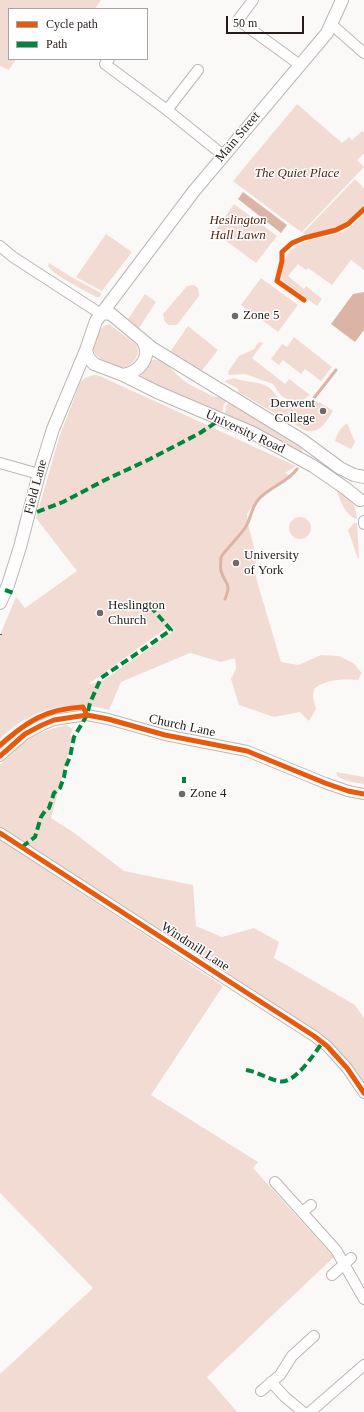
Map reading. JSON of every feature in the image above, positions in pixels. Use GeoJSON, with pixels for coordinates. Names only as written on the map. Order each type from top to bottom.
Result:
{"type":"FeatureCollection","features":[{"type":"Feature","properties":{"kind":"street"},"geometry":{"type":"LineString","coordinates":[[253,0],[238,20],[300,65]]}},
{"type":"Feature","properties":{"kind":"street","name":"Main Street"},"geometry":{"type":"LineString","coordinates":[[102,313],[131,273],[223,155],[326,33],[342,0]]}},
{"type":"Feature","properties":{"kind":"street"},"geometry":{"type":"LineString","coordinates":[[331,24],[364,53]]}},
{"type":"Feature","properties":{"kind":"street"},"geometry":{"type":"LineString","coordinates":[[108,60],[105,64],[167,110],[223,155]]}},
{"type":"Feature","properties":{"kind":"street"},"geometry":{"type":"LineString","coordinates":[[167,110],[198,70]]}},
{"type":"Feature","properties":{"kind":"street"},"geometry":{"type":"LineString","coordinates":[[0,246],[13,257],[102,313],[96,321],[86,350],[88,357],[94,364],[85,366],[76,371]]}},
{"type":"Feature","properties":{"kind":"street","name":"Main Street"},"geometry":{"type":"LineString","coordinates":[[118,320],[114,312],[115,302],[131,273]]}},
{"type":"Feature","properties":{"kind":"street","name":"University Road"},"geometry":{"type":"LineString","coordinates":[[102,313],[111,314],[152,348],[302,440],[340,468],[354,475],[364,477]]}},
{"type":"Feature","properties":{"kind":"street"},"geometry":{"type":"LineString","coordinates":[[123,375],[130,374],[141,366],[147,353],[147,348],[143,341]]}},
{"type":"Feature","properties":{"kind":"street","name":"Field Lane"},"geometry":{"type":"LineString","coordinates":[[0,603],[8,585],[20,547],[39,474],[53,429],[86,350]]}},
{"type":"Feature","properties":{"kind":"street","name":"University Road"},"geometry":{"type":"LineString","coordinates":[[94,364],[123,375],[156,392],[253,433],[313,466],[346,488],[362,502]]}},
{"type":"Feature","properties":{"kind":"street"},"geometry":{"type":"LineString","coordinates":[[0,463],[39,474]]}},
{"type":"Feature","properties":{"kind":"street"},"geometry":{"type":"LineString","coordinates":[[362,502],[359,492],[361,484],[364,480]]}},
{"type":"Feature","properties":{"kind":"street","name":"Church Lane"},"geometry":{"type":"LineString","coordinates":[[0,756],[25,734],[42,725],[54,720],[87,715],[108,719],[165,735],[247,751],[325,783],[348,791],[364,794]]}},
{"type":"Feature","properties":{"kind":"street","name":"Windmill Lane"},"geometry":{"type":"LineString","coordinates":[[0,832],[314,1036],[327,1046],[347,1068],[364,1093]]}},
{"type":"Feature","properties":{"kind":"street"},"geometry":{"type":"LineString","coordinates":[[275,1182],[348,1262],[364,1298]]}},
{"type":"Feature","properties":{"kind":"street"},"geometry":{"type":"LineString","coordinates":[[302,1212],[311,1205]]}},
{"type":"Feature","properties":{"kind":"street"},"geometry":{"type":"LineString","coordinates":[[332,1275],[348,1262]]}},
{"type":"Feature","properties":{"kind":"street"},"geometry":{"type":"LineString","coordinates":[[261,1391],[284,1369],[292,1356],[314,1336]]}},
{"type":"Feature","properties":{"kind":"street"},"geometry":{"type":"LineString","coordinates":[[310,1412],[364,1365]]}},
{"type":"Feature","properties":{"kind":"street"},"geometry":{"type":"LineString","coordinates":[[271,1382],[285,1397],[303,1412]]}},
{"type":"Feature","properties":{"kind":"green space"},"geometry":{"type":"Polygon","coordinates":[[[0,0],[101,0],[96,8],[8,8],[8,60],[15,60],[9,70],[0,66],[0,0]]]}},
{"type":"Feature","properties":{"kind":"green space","name":"The Quiet Place"},"geometry":{"type":"Polygon","coordinates":[[[297,104],[342,143],[349,137],[352,140],[362,131],[364,133],[364,155],[363,154],[357,160],[364,167],[302,232],[233,181],[297,104]]]}},
{"type":"Feature","properties":{"kind":"green space"},"geometry":{"type":"Polygon","coordinates":[[[355,179],[364,188],[364,205],[345,223],[332,229],[306,235],[303,233],[355,179]]]}},
{"type":"Feature","properties":{"kind":"green space","name":"Heslington Hall Lawn"},"geometry":{"type":"Polygon","coordinates":[[[234,204],[277,236],[256,263],[214,232],[234,204]]]}},
{"type":"Feature","properties":{"kind":"green space"},"geometry":{"type":"Polygon","coordinates":[[[364,214],[364,270],[351,260],[332,285],[308,268],[306,270],[298,264],[288,276],[304,289],[306,286],[322,299],[317,306],[282,280],[283,264],[288,254],[294,248],[309,241],[345,231],[364,214]]]}},
{"type":"Feature","properties":{"kind":"green space"},"geometry":{"type":"Polygon","coordinates":[[[106,234],[132,252],[102,291],[76,277],[106,234]]]}},
{"type":"Feature","properties":{"kind":"green space"},"geometry":{"type":"Polygon","coordinates":[[[49,263],[101,293],[101,295],[96,297],[56,274],[48,266],[49,263]]]}},
{"type":"Feature","properties":{"kind":"green space"},"geometry":{"type":"Polygon","coordinates":[[[261,278],[298,305],[278,332],[241,305],[261,278]]]}},
{"type":"Feature","properties":{"kind":"green space"},"geometry":{"type":"Polygon","coordinates":[[[194,285],[198,288],[199,296],[177,325],[169,325],[165,322],[163,314],[187,286],[194,285]]]}},
{"type":"Feature","properties":{"kind":"green space"},"geometry":{"type":"Polygon","coordinates":[[[145,294],[156,302],[139,328],[128,319],[145,294]]]}},
{"type":"Feature","properties":{"kind":"green space"},"geometry":{"type":"Polygon","coordinates":[[[109,324],[137,345],[137,357],[126,367],[110,364],[97,356],[94,352],[93,344],[98,333],[102,327],[109,324]]]}},
{"type":"Feature","properties":{"kind":"green space"},"geometry":{"type":"Polygon","coordinates":[[[188,326],[218,350],[200,373],[170,352],[188,326]]]}},
{"type":"Feature","properties":{"kind":"green space"},"geometry":{"type":"Polygon","coordinates":[[[294,337],[332,367],[321,381],[305,369],[301,374],[283,360],[279,365],[271,359],[282,344],[287,347],[294,337]]]}},
{"type":"Feature","properties":{"kind":"green space"},"geometry":{"type":"Polygon","coordinates":[[[259,342],[263,343],[252,358],[285,384],[289,379],[310,395],[302,401],[288,399],[284,398],[279,393],[273,384],[245,374],[229,375],[228,372],[239,356],[254,349],[259,342]]]}},
{"type":"Feature","properties":{"kind":"green space"},"geometry":{"type":"Polygon","coordinates":[[[152,360],[161,361],[190,385],[214,397],[219,397],[227,401],[224,404],[222,413],[215,412],[155,386],[138,373],[152,360]]]}},
{"type":"Feature","properties":{"kind":"green space"},"geometry":{"type":"Polygon","coordinates":[[[95,375],[296,466],[285,473],[289,475],[289,478],[255,502],[247,514],[257,559],[254,567],[257,581],[281,662],[298,665],[321,655],[339,656],[353,663],[362,673],[358,680],[330,681],[314,689],[313,697],[316,709],[309,721],[300,712],[274,717],[239,705],[231,679],[236,669],[235,658],[221,662],[190,653],[121,682],[109,710],[80,705],[51,709],[37,713],[24,720],[0,739],[0,635],[16,597],[25,608],[77,571],[36,518],[59,438],[80,383],[88,377],[95,375]],[[173,627],[171,630],[165,629],[90,684],[104,680],[174,631],[173,627]]]}},
{"type":"Feature","properties":{"kind":"green space"},"geometry":{"type":"Polygon","coordinates":[[[234,378],[266,385],[272,390],[280,401],[285,403],[298,404],[317,402],[333,411],[322,426],[316,430],[306,431],[238,392],[238,389],[224,381],[234,378]]]}},
{"type":"Feature","properties":{"kind":"green space"},"geometry":{"type":"Polygon","coordinates":[[[229,402],[264,421],[302,447],[302,453],[225,414],[226,406],[229,402]]]}},
{"type":"Feature","properties":{"kind":"green space"},"geometry":{"type":"Polygon","coordinates":[[[347,423],[355,442],[351,449],[335,441],[339,431],[347,423]]]}},
{"type":"Feature","properties":{"kind":"green space"},"geometry":{"type":"Polygon","coordinates":[[[336,488],[351,501],[355,508],[357,519],[346,511],[336,488]]]}},
{"type":"Feature","properties":{"kind":"green space"},"geometry":{"type":"Polygon","coordinates":[[[300,517],[308,520],[311,528],[308,536],[300,539],[292,536],[289,528],[292,520],[300,517]]]}},
{"type":"Feature","properties":{"kind":"green space"},"geometry":{"type":"Polygon","coordinates":[[[354,523],[357,523],[358,559],[348,530],[354,523]]]}},
{"type":"Feature","properties":{"kind":"green space"},"geometry":{"type":"Polygon","coordinates":[[[66,725],[73,729],[70,736],[73,737],[51,818],[73,832],[124,871],[193,885],[196,926],[222,937],[254,928],[279,942],[274,958],[355,1005],[364,1018],[364,1095],[336,1059],[302,1027],[0,833],[0,764],[23,743],[33,737],[43,732],[66,725]]]}},
{"type":"Feature","properties":{"kind":"green space"},"geometry":{"type":"Polygon","coordinates":[[[336,772],[364,777],[364,784],[343,779],[337,776],[336,772]]]}},
{"type":"Feature","properties":{"kind":"green space"},"geometry":{"type":"Polygon","coordinates":[[[0,840],[223,986],[151,1095],[258,1162],[253,1168],[334,1257],[207,1377],[237,1412],[0,1412],[0,1374],[93,1288],[0,1193],[0,840]]]}},
{"type":"Feature","properties":{"kind":"shaded area"},"geometry":{"type":"Polygon","coordinates":[[[243,192],[287,225],[281,233],[238,199],[243,192]]]}},
{"type":"Feature","properties":{"kind":"shaded area"},"geometry":{"type":"Polygon","coordinates":[[[364,292],[364,330],[355,342],[331,324],[353,294],[364,292]]]}},
{"type":"Feature","properties":{"kind":"waterway"},"geometry":{"type":"LineString","coordinates":[[314,398],[336,370]]}},
{"type":"Feature","properties":{"kind":"waterway"},"geometry":{"type":"LineString","coordinates":[[225,599],[228,586],[221,571],[221,557],[245,528],[258,500],[268,491],[288,478],[297,469]]}},
{"type":"Feature","properties":{"kind":"marked path"},"geometry":{"type":"LineString","coordinates":[[37,512],[63,502],[150,459],[200,433],[221,419]]}},
{"type":"Feature","properties":{"kind":"marked path"},"geometry":{"type":"LineString","coordinates":[[5,590],[16,594]]}},
{"type":"Feature","properties":{"kind":"marked path"},"geometry":{"type":"LineString","coordinates":[[22,847],[35,837],[41,817],[49,808],[54,793],[60,788],[70,757],[74,737],[87,715],[90,703],[101,678],[171,630],[150,606]]}},
{"type":"Feature","properties":{"kind":"marked path"},"geometry":{"type":"LineString","coordinates":[[184,777],[184,783]]}},
{"type":"Feature","properties":{"kind":"marked path"},"geometry":{"type":"LineString","coordinates":[[246,1070],[278,1081],[290,1079],[303,1068],[322,1043]]}},
{"type":"Feature","properties":{"kind":"cycle path"},"geometry":{"type":"LineString","coordinates":[[304,300],[277,281],[282,261],[282,252],[292,243],[304,238],[336,230],[348,224],[364,209]]}},
{"type":"Feature","properties":{"kind":"cycle path"},"geometry":{"type":"LineString","coordinates":[[0,745],[19,729],[38,718],[58,710],[83,707],[87,715]]}},
{"type":"Feature","properties":{"kind":"cycle path"},"geometry":{"type":"LineString","coordinates":[[0,756],[25,734],[42,725],[54,720],[87,715],[108,719],[165,735],[247,751],[325,783],[348,791],[364,794]]}},
{"type":"Feature","properties":{"kind":"cycle path"},"geometry":{"type":"LineString","coordinates":[[0,833],[314,1036],[327,1046],[347,1068],[364,1093]]}},
{"type":"Feature","properties":{"kind":"place","name":"Zone 5"},"geometry":{"type":"Point","coordinates":[235,316]}},
{"type":"Feature","properties":{"kind":"place","name":"Derwent College"},"geometry":{"type":"Point","coordinates":[323,411]}},
{"type":"Feature","properties":{"kind":"place","name":"University of York"},"geometry":{"type":"Point","coordinates":[236,563]}},
{"type":"Feature","properties":{"kind":"place","name":"Heslington Church"},"geometry":{"type":"Point","coordinates":[100,613]}},
{"type":"Feature","properties":{"kind":"place","name":"Zone 4"},"geometry":{"type":"Point","coordinates":[182,794]}}]}
